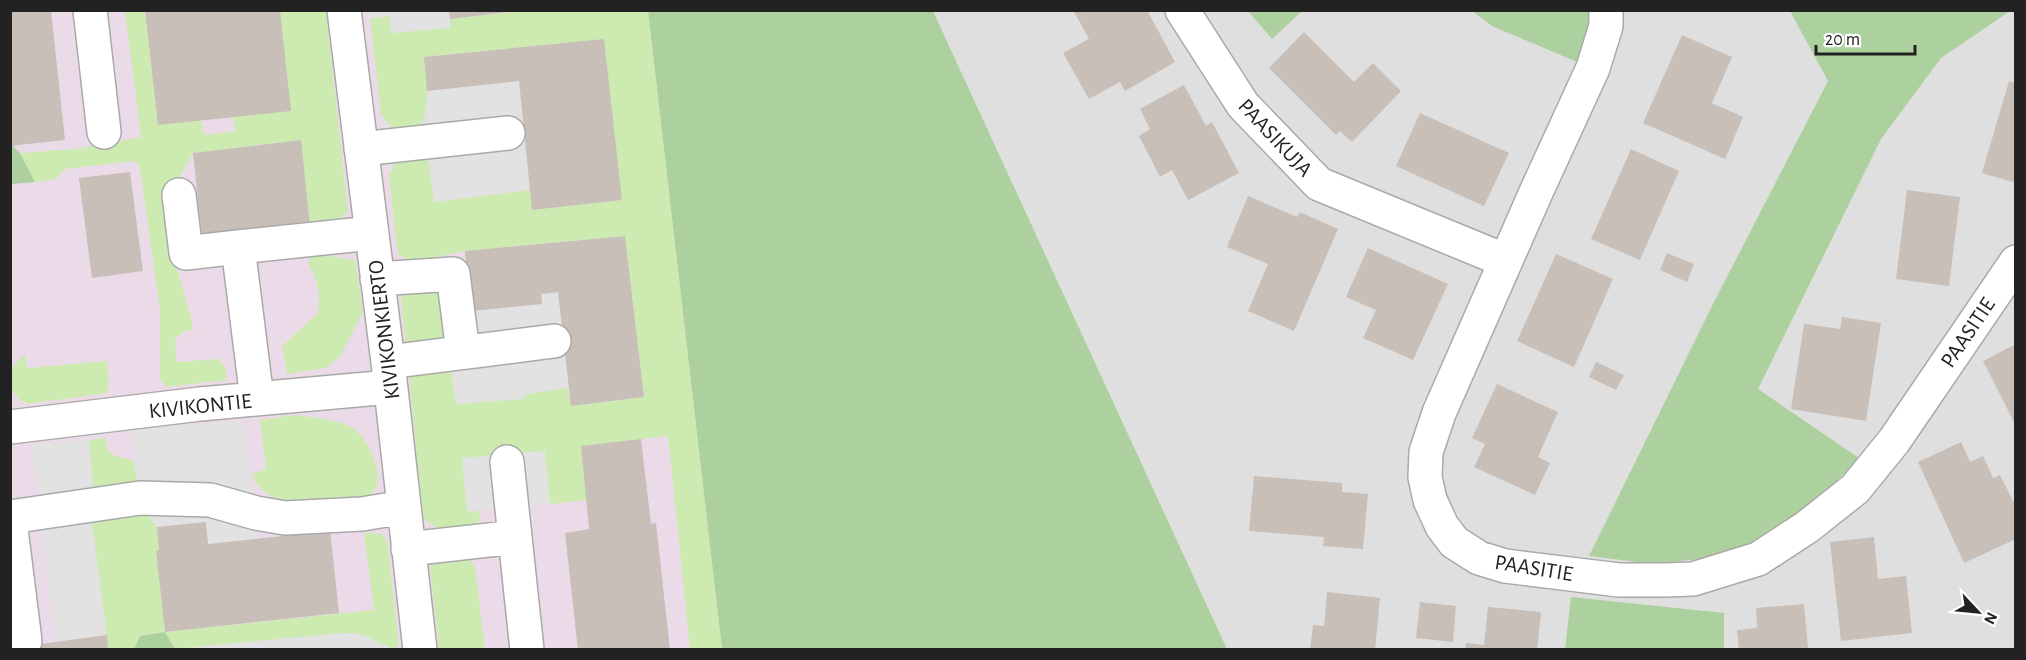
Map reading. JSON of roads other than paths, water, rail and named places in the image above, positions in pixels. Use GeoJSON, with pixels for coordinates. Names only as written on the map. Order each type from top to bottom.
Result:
{"type":"FeatureCollection","features":[{"type":"Feature","properties":{"kind":"street"},"geometry":{"type":"LineString","coordinates":[[90,10],[104,132]]}},
{"type":"Feature","properties":{"kind":"street","name":"KIVIKONKIERTO"},"geometry":{"type":"LineString","coordinates":[[344,10],[420,650]]}},
{"type":"Feature","properties":{"kind":"street","name":"PAASIKUJA"},"geometry":{"type":"LineString","coordinates":[[1182,10],[1243,105],[1319,184],[1506,261]]}},
{"type":"Feature","properties":{"kind":"street","name":"PAASITIE"},"geometry":{"type":"LineString","coordinates":[[1606,10],[1606,26],[1593,68],[1439,413],[1426,452],[1425,477],[1430,500],[1442,526],[1454,542],[1479,558],[1505,566],[1619,580],[1693,579],[1758,559],[1807,527],[1856,489],[1894,441],[2016,262]]}},
{"type":"Feature","properties":{"kind":"street"},"geometry":{"type":"LineString","coordinates":[[361,150],[508,132]]}},
{"type":"Feature","properties":{"kind":"street"},"geometry":{"type":"LineString","coordinates":[[179,195],[186,253],[372,233]]}},
{"type":"Feature","properties":{"kind":"street"},"geometry":{"type":"LineString","coordinates":[[238,247],[257,399]]}},
{"type":"Feature","properties":{"kind":"street"},"geometry":{"type":"LineString","coordinates":[[377,279],[453,274],[463,352]]}},
{"type":"Feature","properties":{"kind":"street","name":"KIVIKONTIE"},"geometry":{"type":"LineString","coordinates":[[10,427],[257,399],[389,375],[463,352],[554,341]]}},
{"type":"Feature","properties":{"kind":"street"},"geometry":{"type":"LineString","coordinates":[[507,462],[527,650]]}},
{"type":"Feature","properties":{"kind":"street"},"geometry":{"type":"LineString","coordinates":[[25,641],[10,519],[140,498],[210,500],[256,513],[285,518],[362,514],[404,507]]}},
{"type":"Feature","properties":{"kind":"street"},"geometry":{"type":"LineString","coordinates":[[408,549],[515,537]]}}]}
